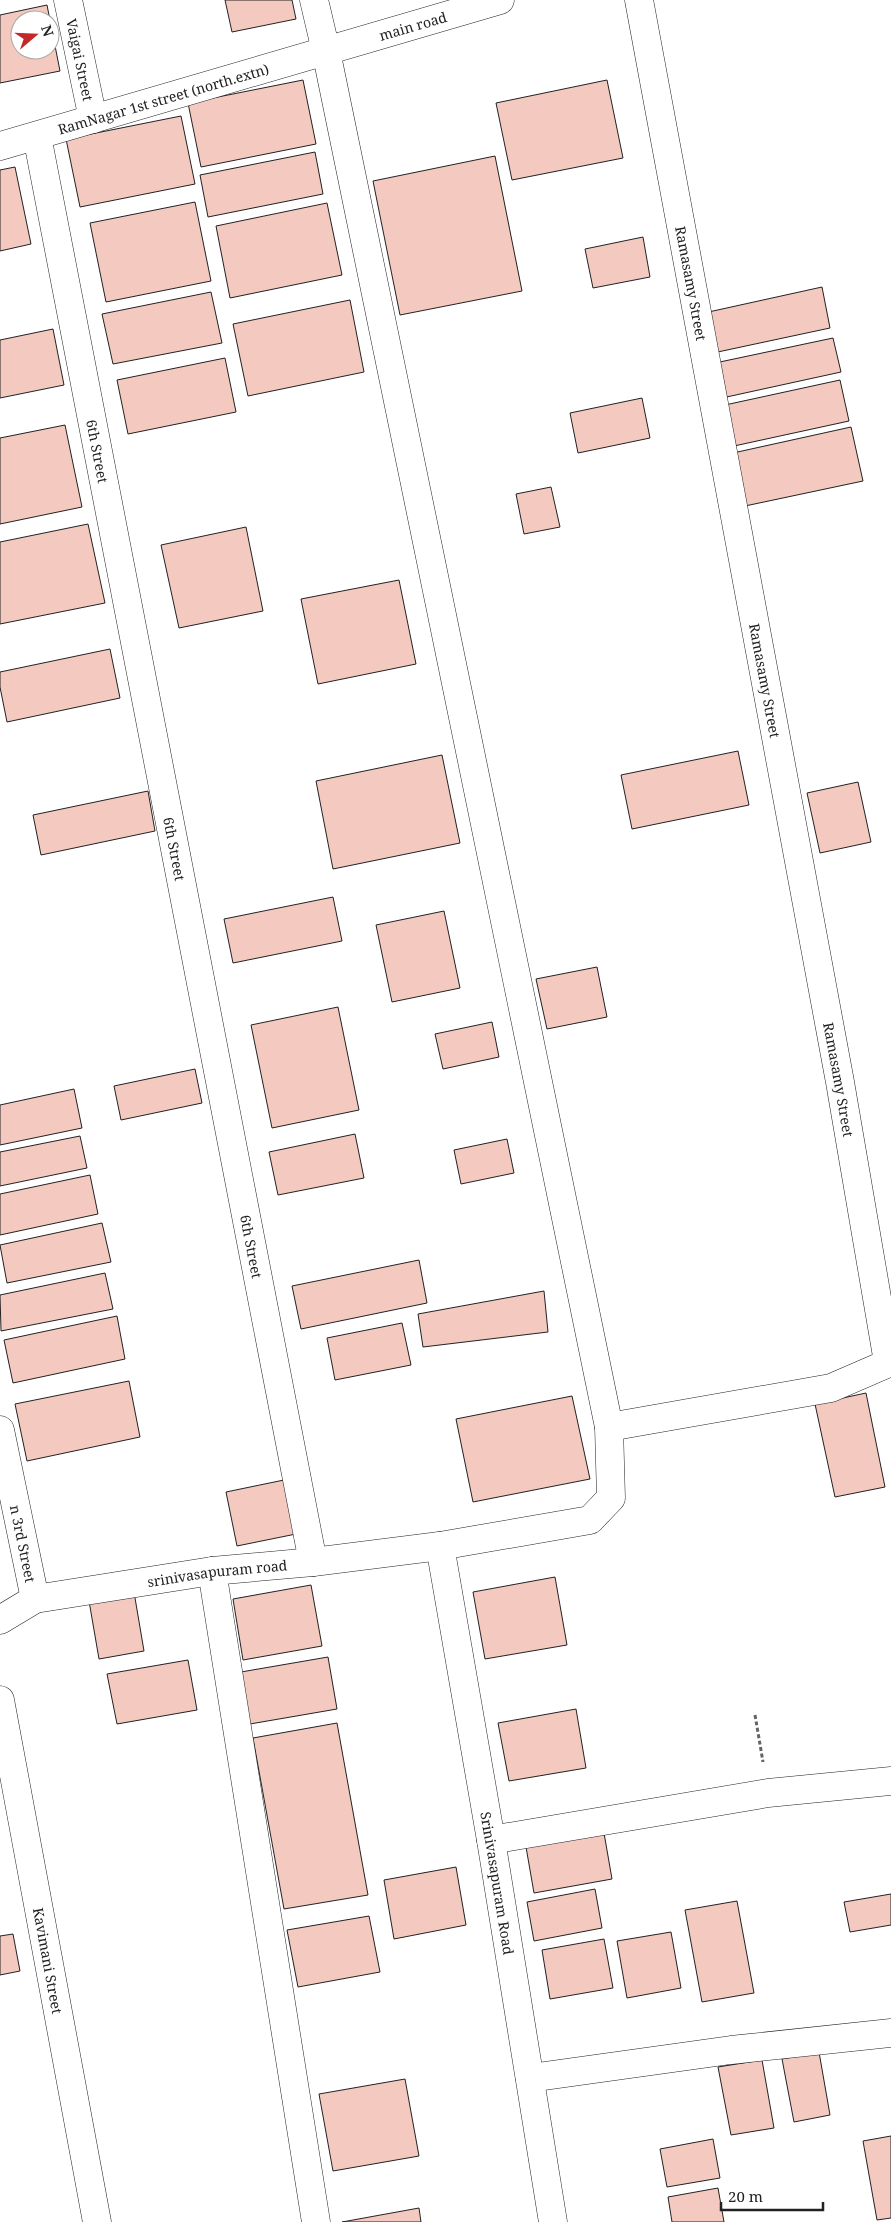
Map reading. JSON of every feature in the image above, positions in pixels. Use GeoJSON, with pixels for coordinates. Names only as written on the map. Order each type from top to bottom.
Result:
{"type":"FeatureCollection","features":[{"type":"Feature","properties":{"kind":"street","name":"Vaigai Street"},"geometry":{"type":"LineString","coordinates":[[68,0],[92,119]]}},
{"type":"Feature","properties":{"kind":"street","name":"srinivasapuram road"},"geometry":{"type":"LineString","coordinates":[[0,1620],[35,1599],[212,1571],[313,1562],[440,1546],[590,1520],[611,1498],[609,1427],[314,0]]}},
{"type":"Feature","properties":{"kind":"street","name":"main road"},"geometry":{"type":"LineString","coordinates":[[326,51],[500,0]]}},
{"type":"Feature","properties":{"kind":"street","name":"Ramasamy Street"},"geometry":{"type":"LineString","coordinates":[[639,0],[890,1362]]}},
{"type":"Feature","properties":{"kind":"street","name":"RamNagar 1st street (north.extn)"},"geometry":{"type":"LineString","coordinates":[[0,146],[326,51]]}},
{"type":"Feature","properties":{"kind":"street","name":"6th Street"},"geometry":{"type":"LineString","coordinates":[[37,136],[313,1562]]}},
{"type":"Feature","properties":{"kind":"street"},"geometry":{"type":"LineString","coordinates":[[609,1427],[831,1388],[890,1362]]}},
{"type":"Feature","properties":{"kind":"street","name":"n 3rd Street"},"geometry":{"type":"LineString","coordinates":[[0,1430],[35,1599]]}},
{"type":"Feature","properties":{"kind":"street","name":"Srinivasapuram Road"},"geometry":{"type":"LineString","coordinates":[[440,1546],[491,1840],[553,2222]]}},
{"type":"Feature","properties":{"kind":"street"},"geometry":{"type":"LineString","coordinates":[[212,1571],[316,2222]]}},
{"type":"Feature","properties":{"kind":"street","name":"Kavimani Street"},"geometry":{"type":"LineString","coordinates":[[0,1700],[97,2222]]}},
{"type":"Feature","properties":{"kind":"street"},"geometry":{"type":"LineString","coordinates":[[491,1840],[768,1792],[891,1781]]}},
{"type":"Feature","properties":{"kind":"street"},"geometry":{"type":"LineString","coordinates":[[530,2078],[730,2050],[891,2032]]}},
{"type":"Feature","properties":{"kind":"path"},"geometry":{"type":"LineString","coordinates":[[755,1715],[768,1792]]}},
{"type":"Feature","properties":{"kind":"building"},"geometry":{"type":"Polygon","coordinates":[[[225,0],[292,0],[296,19],[232,32],[225,0]]]}},
{"type":"Feature","properties":{"kind":"building"},"geometry":{"type":"Polygon","coordinates":[[[47,5],[48,10],[24,10],[47,5]]]}},
{"type":"Feature","properties":{"kind":"building"},"geometry":{"type":"Polygon","coordinates":[[[10,13],[10,60],[58,60],[60,71],[0,83],[0,15],[10,13]]]}},
{"type":"Feature","properties":{"kind":"building"},"geometry":{"type":"Polygon","coordinates":[[[303,80],[316,144],[201,167],[188,103],[303,80]]]}},
{"type":"Feature","properties":{"kind":"building"},"geometry":{"type":"Polygon","coordinates":[[[607,80],[623,158],[512,180],[496,103],[607,80]]]}},
{"type":"Feature","properties":{"kind":"building"},"geometry":{"type":"Polygon","coordinates":[[[181,116],[195,184],[80,207],[66,139],[181,116]]]}},
{"type":"Feature","properties":{"kind":"building"},"geometry":{"type":"Polygon","coordinates":[[[315,152],[323,194],[208,217],[200,175],[315,152]]]}},
{"type":"Feature","properties":{"kind":"building"},"geometry":{"type":"Polygon","coordinates":[[[495,156],[522,291],[400,315],[373,181],[495,156]]]}},
{"type":"Feature","properties":{"kind":"building"},"geometry":{"type":"Polygon","coordinates":[[[15,167],[31,244],[0,251],[0,170],[15,167]]]}},
{"type":"Feature","properties":{"kind":"building"},"geometry":{"type":"Polygon","coordinates":[[[195,202],[211,281],[106,302],[90,223],[195,202]]]}},
{"type":"Feature","properties":{"kind":"building"},"geometry":{"type":"Polygon","coordinates":[[[327,203],[342,275],[230,298],[216,226],[327,203]]]}},
{"type":"Feature","properties":{"kind":"building"},"geometry":{"type":"Polygon","coordinates":[[[643,237],[650,277],[593,288],[585,249],[643,237]]]}},
{"type":"Feature","properties":{"kind":"building"},"geometry":{"type":"Polygon","coordinates":[[[822,287],[830,328],[713,353],[704,313],[822,287]]]}},
{"type":"Feature","properties":{"kind":"building"},"geometry":{"type":"Polygon","coordinates":[[[211,292],[222,343],[113,364],[102,314],[211,292]]]}},
{"type":"Feature","properties":{"kind":"building"},"geometry":{"type":"Polygon","coordinates":[[[350,300],[364,372],[248,396],[233,324],[350,300]]]}},
{"type":"Feature","properties":{"kind":"building"},"geometry":{"type":"Polygon","coordinates":[[[53,329],[64,385],[0,398],[0,340],[53,329]]]}},
{"type":"Feature","properties":{"kind":"building"},"geometry":{"type":"Polygon","coordinates":[[[833,338],[841,372],[722,398],[715,363],[833,338]]]}},
{"type":"Feature","properties":{"kind":"building"},"geometry":{"type":"Polygon","coordinates":[[[225,358],[236,412],[128,434],[117,380],[225,358]]]}},
{"type":"Feature","properties":{"kind":"building"},"geometry":{"type":"Polygon","coordinates":[[[840,380],[849,421],[734,446],[725,405],[840,380]]]}},
{"type":"Feature","properties":{"kind":"building"},"geometry":{"type":"Polygon","coordinates":[[[642,398],[650,438],[578,453],[570,413],[642,398]]]}},
{"type":"Feature","properties":{"kind":"building"},"geometry":{"type":"Polygon","coordinates":[[[65,425],[82,507],[0,524],[0,438],[65,425]]]}},
{"type":"Feature","properties":{"kind":"building"},"geometry":{"type":"Polygon","coordinates":[[[851,427],[863,481],[745,506],[733,453],[851,427]]]}},
{"type":"Feature","properties":{"kind":"building"},"geometry":{"type":"Polygon","coordinates":[[[551,487],[560,527],[524,534],[516,494],[551,487]]]}},
{"type":"Feature","properties":{"kind":"building"},"geometry":{"type":"Polygon","coordinates":[[[88,524],[105,603],[0,624],[0,542],[88,524]]]}},
{"type":"Feature","properties":{"kind":"building"},"geometry":{"type":"Polygon","coordinates":[[[246,527],[263,611],[179,628],[161,545],[246,527]]]}},
{"type":"Feature","properties":{"kind":"building"},"geometry":{"type":"Polygon","coordinates":[[[399,580],[416,664],[318,684],[301,599],[399,580]]]}},
{"type":"Feature","properties":{"kind":"building"},"geometry":{"type":"Polygon","coordinates":[[[110,649],[120,698],[7,722],[0,687],[0,672],[110,649]]]}},
{"type":"Feature","properties":{"kind":"building"},"geometry":{"type":"Polygon","coordinates":[[[738,751],[749,805],[632,829],[621,775],[738,751]]]}},
{"type":"Feature","properties":{"kind":"building"},"geometry":{"type":"Polygon","coordinates":[[[442,755],[460,843],[333,869],[316,781],[442,755]]]}},
{"type":"Feature","properties":{"kind":"building"},"geometry":{"type":"Polygon","coordinates":[[[858,782],[871,842],[820,853],[807,793],[858,782]]]}},
{"type":"Feature","properties":{"kind":"building"},"geometry":{"type":"Polygon","coordinates":[[[148,791],[155,831],[41,855],[33,815],[148,791]]]}},
{"type":"Feature","properties":{"kind":"building"},"geometry":{"type":"Polygon","coordinates":[[[333,897],[342,941],[233,963],[224,919],[333,897]]]}},
{"type":"Feature","properties":{"kind":"building"},"geometry":{"type":"Polygon","coordinates":[[[444,911],[460,988],[392,1002],[376,925],[444,911]]]}},
{"type":"Feature","properties":{"kind":"building"},"geometry":{"type":"Polygon","coordinates":[[[597,967],[607,1017],[547,1029],[536,979],[597,967]]]}},
{"type":"Feature","properties":{"kind":"building"},"geometry":{"type":"Polygon","coordinates":[[[338,1007],[359,1110],[272,1128],[251,1025],[338,1007]]]}},
{"type":"Feature","properties":{"kind":"building"},"geometry":{"type":"Polygon","coordinates":[[[492,1022],[499,1057],[443,1069],[435,1034],[492,1022]]]}},
{"type":"Feature","properties":{"kind":"building"},"geometry":{"type":"Polygon","coordinates":[[[195,1069],[202,1103],[121,1120],[114,1086],[195,1069]]]}},
{"type":"Feature","properties":{"kind":"building"},"geometry":{"type":"Polygon","coordinates":[[[74,1089],[82,1128],[0,1145],[0,1105],[74,1089]]]}},
{"type":"Feature","properties":{"kind":"building"},"geometry":{"type":"Polygon","coordinates":[[[355,1134],[364,1178],[278,1195],[269,1152],[355,1134]]]}},
{"type":"Feature","properties":{"kind":"building"},"geometry":{"type":"Polygon","coordinates":[[[80,1136],[87,1168],[0,1186],[0,1152],[80,1136]]]}},
{"type":"Feature","properties":{"kind":"building"},"geometry":{"type":"Polygon","coordinates":[[[507,1139],[514,1173],[461,1184],[454,1150],[507,1139]]]}},
{"type":"Feature","properties":{"kind":"building"},"geometry":{"type":"Polygon","coordinates":[[[90,1175],[98,1214],[0,1235],[0,1194],[90,1175]]]}},
{"type":"Feature","properties":{"kind":"building"},"geometry":{"type":"Polygon","coordinates":[[[102,1223],[111,1262],[7,1283],[0,1245],[102,1223]]]}},
{"type":"Feature","properties":{"kind":"building"},"geometry":{"type":"Polygon","coordinates":[[[419,1260],[427,1303],[301,1329],[292,1286],[419,1260]]]}},
{"type":"Feature","properties":{"kind":"building"},"geometry":{"type":"Polygon","coordinates":[[[105,1273],[113,1309],[1,1331],[0,1295],[105,1273]]]}},
{"type":"Feature","properties":{"kind":"building"},"geometry":{"type":"Polygon","coordinates":[[[544,1291],[548,1332],[423,1347],[418,1314],[544,1291]]]}},
{"type":"Feature","properties":{"kind":"building"},"geometry":{"type":"Polygon","coordinates":[[[117,1316],[125,1359],[13,1383],[4,1340],[117,1316]]]}},
{"type":"Feature","properties":{"kind":"building"},"geometry":{"type":"Polygon","coordinates":[[[402,1323],[411,1365],[335,1380],[327,1338],[402,1323]]]}},
{"type":"Feature","properties":{"kind":"building"},"geometry":{"type":"Polygon","coordinates":[[[129,1381],[140,1437],[27,1461],[15,1404],[129,1381]]]}},
{"type":"Feature","properties":{"kind":"building"},"geometry":{"type":"Polygon","coordinates":[[[866,1393],[885,1487],[835,1497],[815,1404],[866,1393]]]}},
{"type":"Feature","properties":{"kind":"building"},"geometry":{"type":"Polygon","coordinates":[[[572,1396],[590,1479],[473,1502],[456,1419],[572,1396]]]}},
{"type":"Feature","properties":{"kind":"building"},"geometry":{"type":"Polygon","coordinates":[[[284,1480],[296,1534],[237,1546],[226,1492],[284,1480]]]}},
{"type":"Feature","properties":{"kind":"building"},"geometry":{"type":"Polygon","coordinates":[[[555,1577],[567,1645],[485,1659],[473,1592],[555,1577]]]}},
{"type":"Feature","properties":{"kind":"building"},"geometry":{"type":"Polygon","coordinates":[[[311,1585],[322,1646],[243,1660],[233,1599],[311,1585]]]}},
{"type":"Feature","properties":{"kind":"building"},"geometry":{"type":"Polygon","coordinates":[[[134,1592],[144,1651],[99,1659],[89,1601],[134,1592]]]}},
{"type":"Feature","properties":{"kind":"building"},"geometry":{"type":"Polygon","coordinates":[[[328,1657],[337,1709],[250,1724],[241,1672],[328,1657]]]}},
{"type":"Feature","properties":{"kind":"building"},"geometry":{"type":"Polygon","coordinates":[[[188,1660],[197,1710],[117,1724],[107,1674],[188,1660]]]}},
{"type":"Feature","properties":{"kind":"building"},"geometry":{"type":"Polygon","coordinates":[[[576,1709],[586,1768],[509,1781],[498,1723],[576,1709]]]}},
{"type":"Feature","properties":{"kind":"building"},"geometry":{"type":"Polygon","coordinates":[[[337,1723],[368,1895],[284,1909],[253,1738],[337,1723]]]}},
{"type":"Feature","properties":{"kind":"building"},"geometry":{"type":"Polygon","coordinates":[[[604,1833],[612,1879],[534,1893],[526,1847],[604,1833]]]}},
{"type":"Feature","properties":{"kind":"building"},"geometry":{"type":"Polygon","coordinates":[[[456,1867],[466,1925],[394,1939],[384,1880],[456,1867]]]}},
{"type":"Feature","properties":{"kind":"building"},"geometry":{"type":"Polygon","coordinates":[[[595,1889],[602,1928],[534,1941],[527,1902],[595,1889]]]}},
{"type":"Feature","properties":{"kind":"building"},"geometry":{"type":"Polygon","coordinates":[[[891,1894],[891,1925],[850,1932],[844,1902],[891,1894]]]}},
{"type":"Feature","properties":{"kind":"building"},"geometry":{"type":"Polygon","coordinates":[[[737,1901],[754,1993],[702,2002],[685,1910],[737,1901]]]}},
{"type":"Feature","properties":{"kind":"building"},"geometry":{"type":"Polygon","coordinates":[[[369,1916],[380,1972],[298,1987],[287,1930],[369,1916]]]}},
{"type":"Feature","properties":{"kind":"building"},"geometry":{"type":"Polygon","coordinates":[[[671,1932],[681,1988],[627,1998],[617,1941],[671,1932]]]}},
{"type":"Feature","properties":{"kind":"building"},"geometry":{"type":"Polygon","coordinates":[[[13,1934],[20,1971],[0,1975],[0,1936],[13,1934]]]}},
{"type":"Feature","properties":{"kind":"building"},"geometry":{"type":"Polygon","coordinates":[[[604,1939],[613,1988],[550,1999],[542,1950],[604,1939]]]}},
{"type":"Feature","properties":{"kind":"building"},"geometry":{"type":"Polygon","coordinates":[[[819,2052],[830,2115],[794,2122],[782,2059],[819,2052]]]}},
{"type":"Feature","properties":{"kind":"building"},"geometry":{"type":"Polygon","coordinates":[[[762,2060],[774,2128],[731,2135],[718,2067],[762,2060]]]}},
{"type":"Feature","properties":{"kind":"building"},"geometry":{"type":"Polygon","coordinates":[[[405,2079],[419,2156],[333,2171],[319,2094],[405,2079]]]}},
{"type":"Feature","properties":{"kind":"building"},"geometry":{"type":"Polygon","coordinates":[[[891,2136],[891,2218],[877,2220],[863,2141],[891,2136]]]}},
{"type":"Feature","properties":{"kind":"building"},"geometry":{"type":"Polygon","coordinates":[[[713,2139],[720,2178],[667,2187],[660,2149],[713,2139]]]}},
{"type":"Feature","properties":{"kind":"building"},"geometry":{"type":"Polygon","coordinates":[[[718,2188],[724,2222],[672,2222],[668,2197],[718,2188]]]}},
{"type":"Feature","properties":{"kind":"building"},"geometry":{"type":"Polygon","coordinates":[[[419,2208],[421,2222],[342,2222],[419,2208]]]}}]}
